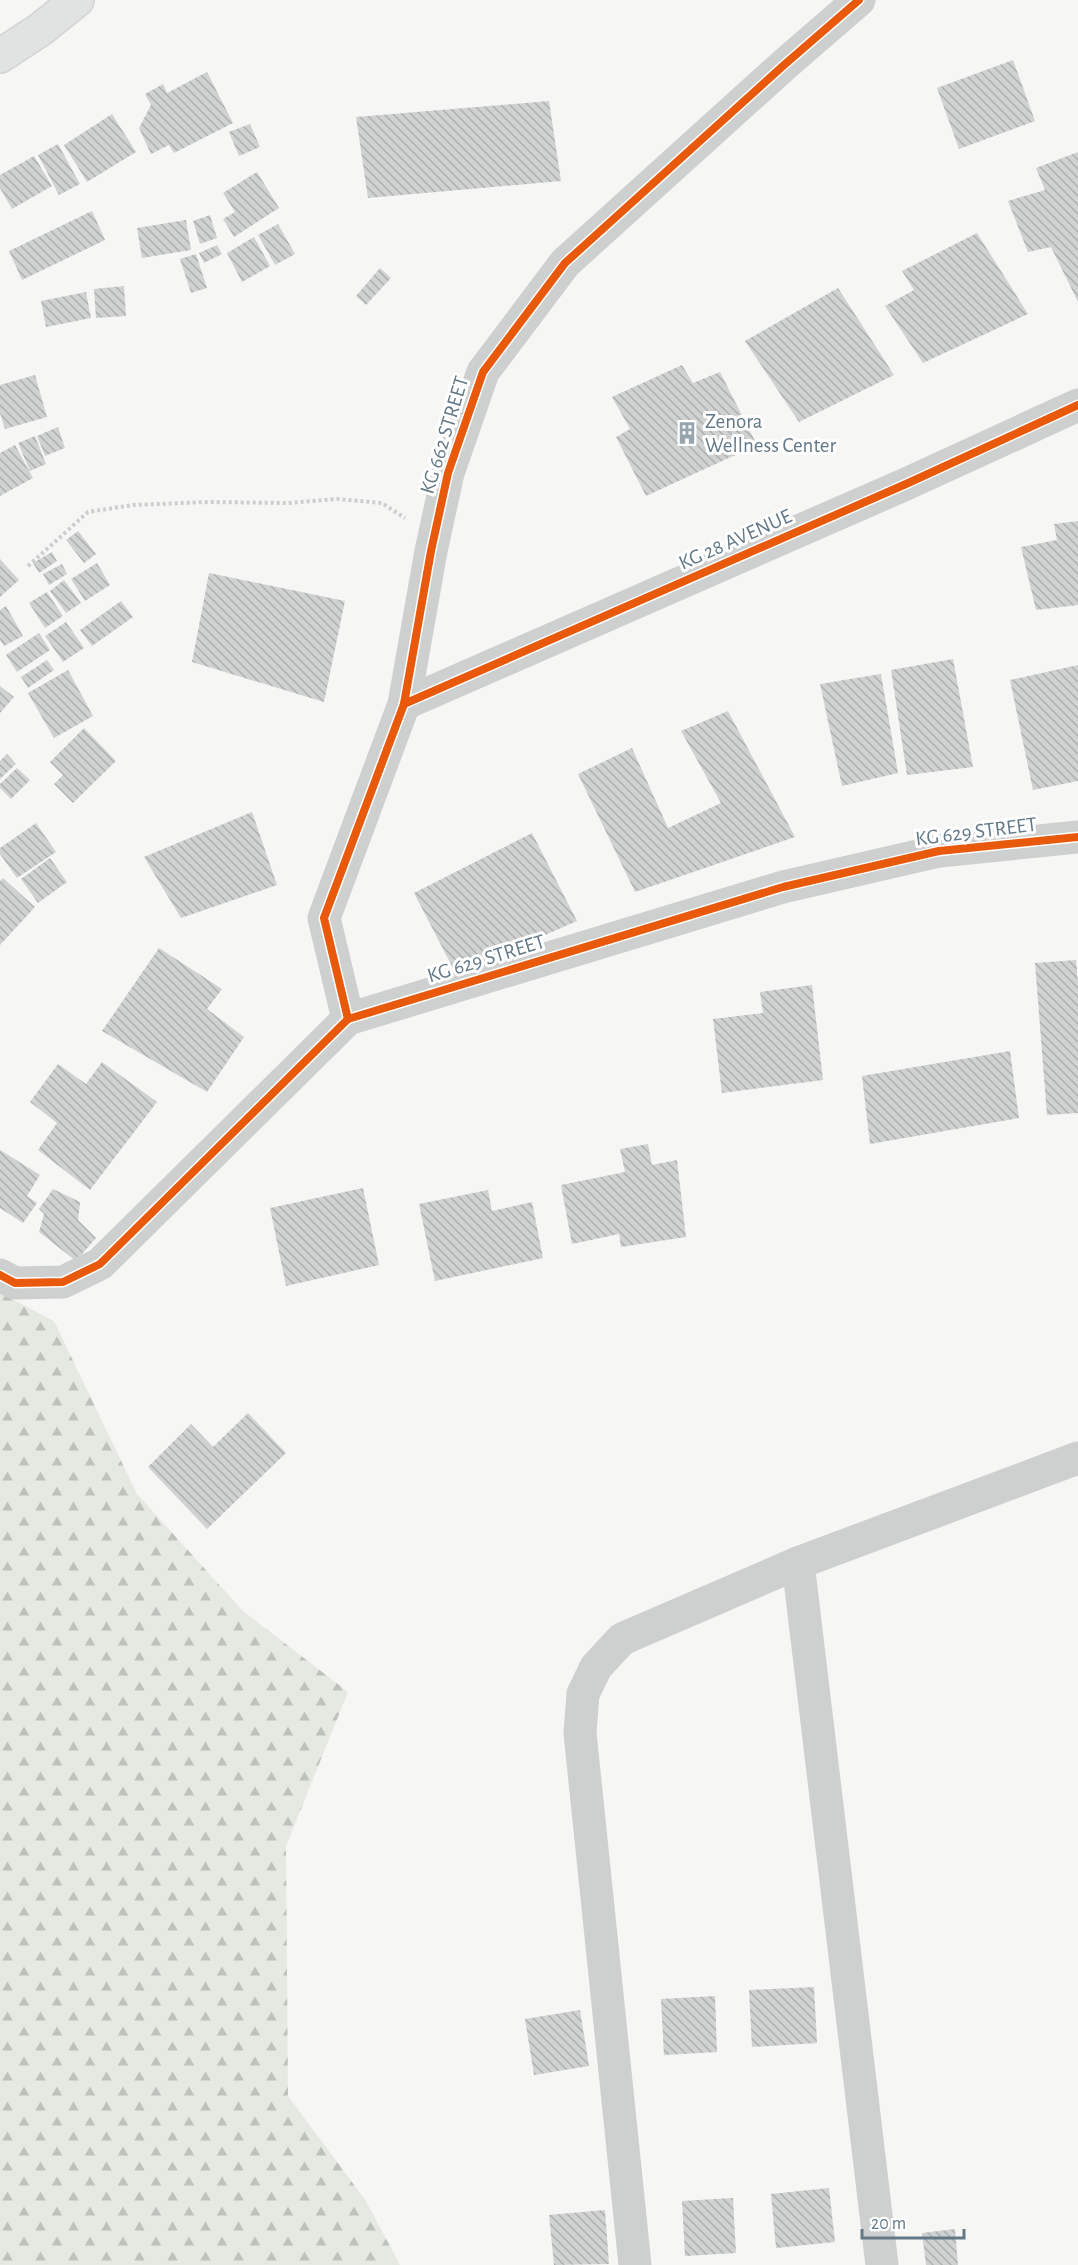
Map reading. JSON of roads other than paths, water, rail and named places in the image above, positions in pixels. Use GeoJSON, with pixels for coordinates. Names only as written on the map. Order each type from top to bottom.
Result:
{"type":"FeatureCollection","features":[{"type":"Feature","properties":{"kind":"main road"},"geometry":{"type":"LineString","coordinates":[[0,56],[77,0]]}},
{"type":"Feature","properties":{"kind":"street","name":"KG 662 STREET"},"geometry":{"type":"LineString","coordinates":[[348,1019],[324,918],[404,704],[431,551],[448,473],[483,372],[565,263],[859,0]]}},
{"type":"Feature","properties":{"kind":"street","name":"KG 28 AVENUE"},"geometry":{"type":"LineString","coordinates":[[404,704],[895,489],[1078,405]]}},
{"type":"Feature","properties":{"kind":"street","name":"KG 629 STREET"},"geometry":{"type":"LineString","coordinates":[[0,1275],[15,1283],[63,1282],[100,1264],[348,1019],[783,887],[939,851],[1078,837]]}},
{"type":"Feature","properties":{"kind":"street"},"geometry":{"type":"LineString","coordinates":[[635,2265],[580,1733],[583,1694],[596,1667],[622,1639],[798,1563],[1078,1458]]}},
{"type":"Feature","properties":{"kind":"street"},"geometry":{"type":"LineString","coordinates":[[798,1563],[882,2265]]}},
{"type":"Feature","properties":{"kind":"place","name":"Zenora Wellness Center"},"geometry":{"type":"Point","coordinates":[687,433]}}]}
